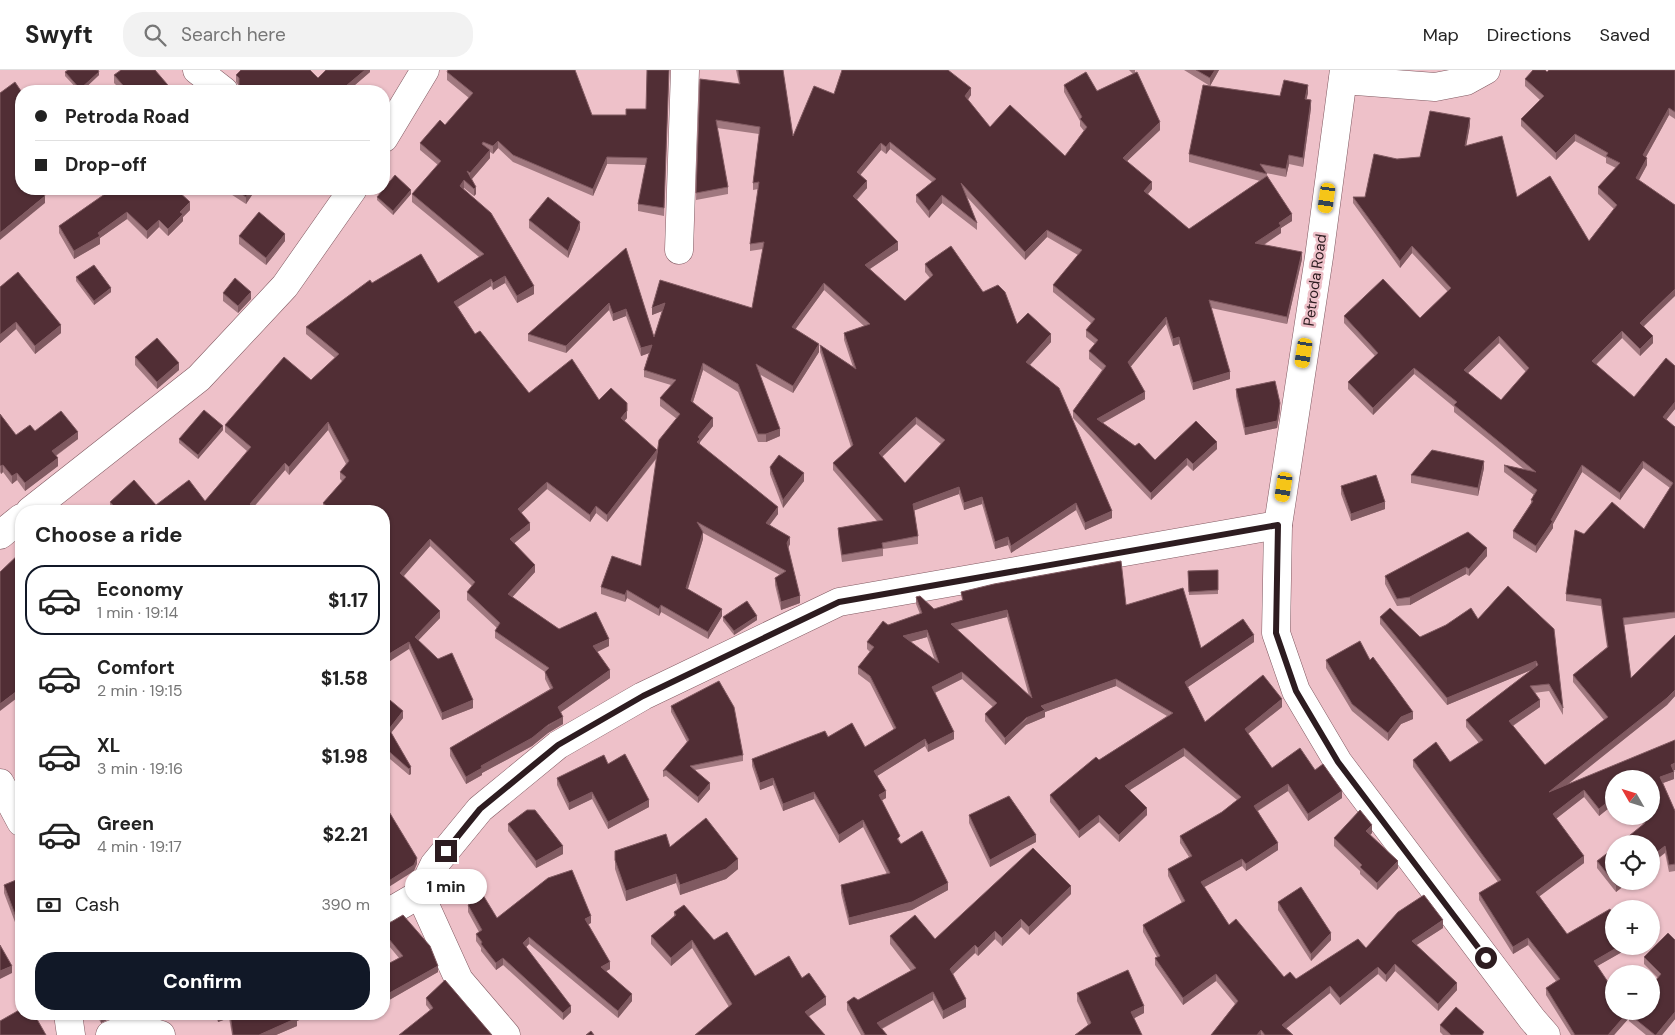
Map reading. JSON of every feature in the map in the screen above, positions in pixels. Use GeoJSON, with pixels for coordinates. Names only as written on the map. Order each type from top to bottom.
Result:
{"type":"FeatureCollection","features":[{"type":"Feature","properties":{"kind":"street"},"geometry":{"type":"LineString","coordinates":[[197,70],[216,85]]}},
{"type":"Feature","properties":{"kind":"street"},"geometry":{"type":"LineString","coordinates":[[390,128],[425,70]]}},
{"type":"Feature","properties":{"kind":"street"},"geometry":{"type":"LineString","coordinates":[[680,250],[684,70]]}},
{"type":"Feature","properties":{"kind":"street"},"geometry":{"type":"LineString","coordinates":[[1343,75],[1435,88],[1466,81],[1486,70]]}},
{"type":"Feature","properties":{"kind":"street","name":"Petroda Road"},"geometry":{"type":"LineString","coordinates":[[1343,75],[1319,257],[1278,525],[1276,633],[1296,691],[1338,762],[1546,1035]]}},
{"type":"Feature","properties":{"kind":"street"},"geometry":{"type":"LineString","coordinates":[[38,505],[199,378],[285,286],[348,195]]}},
{"type":"Feature","properties":{"kind":"street"},"geometry":{"type":"LineString","coordinates":[[0,535],[15,523]]}},
{"type":"Feature","properties":{"kind":"street"},"geometry":{"type":"LineString","coordinates":[[390,912],[420,894],[434,866],[480,809],[558,745],[643,696],[839,602],[1278,525]]}},
{"type":"Feature","properties":{"kind":"street"},"geometry":{"type":"LineString","coordinates":[[0,783],[15,811]]}},
{"type":"Feature","properties":{"kind":"street"},"geometry":{"type":"LineString","coordinates":[[420,894],[459,980],[506,1035]]}},
{"type":"Feature","properties":{"kind":"street"},"geometry":{"type":"LineString","coordinates":[[69,1020],[71,1035]]}},
{"type":"Feature","properties":{"kind":"street"},"geometry":{"type":"LineString","coordinates":[[110,1035],[118,1032],[146,1030],[160,1035]]}},
{"type":"Feature","properties":{"kind":"building"},"geometry":{"type":"Polygon","coordinates":[[[68,70],[98,70],[99,72],[84,85],[76,85],[65,72],[68,70]]]}},
{"type":"Feature","properties":{"kind":"building"},"geometry":{"type":"Polygon","coordinates":[[[121,70],[155,70],[168,85],[123,85],[114,75],[121,70]]]}},
{"type":"Feature","properties":{"kind":"building"},"geometry":{"type":"Polygon","coordinates":[[[241,70],[310,70],[318,78],[326,70],[365,70],[347,85],[239,85],[239,78],[236,75],[241,70]]]}},
{"type":"Feature","properties":{"kind":"building"},"geometry":{"type":"Polygon","coordinates":[[[448,70],[575,70],[592,115],[626,115],[626,109],[646,109],[647,70],[669,70],[664,208],[638,204],[647,158],[607,157],[593,189],[513,155],[498,141],[493,146],[483,142],[482,144],[490,150],[470,173],[467,171],[476,187],[474,189],[464,180],[460,186],[491,213],[534,286],[517,296],[505,276],[493,283],[491,279],[454,302],[475,334],[480,331],[529,393],[572,359],[599,400],[611,388],[627,403],[627,411],[621,418],[657,450],[607,515],[596,506],[590,515],[547,482],[518,509],[530,523],[510,539],[535,565],[508,594],[559,629],[596,612],[609,639],[593,646],[610,670],[558,707],[563,717],[548,725],[532,738],[481,766],[482,768],[466,777],[450,748],[553,688],[545,672],[549,668],[495,631],[500,623],[467,592],[475,582],[430,539],[400,573],[440,611],[415,637],[438,659],[452,653],[473,700],[442,713],[409,642],[390,653],[390,505],[325,505],[323,503],[346,477],[340,472],[349,461],[328,422],[289,467],[285,463],[250,504],[251,505],[156,505],[189,480],[205,501],[251,447],[225,425],[284,357],[311,380],[339,354],[306,327],[370,280],[372,283],[421,254],[438,283],[484,254],[412,194],[441,161],[420,143],[440,120],[445,125],[473,93],[447,72],[448,70]]]}},
{"type":"Feature","properties":{"kind":"building"},"geometry":{"type":"Polygon","coordinates":[[[738,70],[783,70],[793,136],[814,86],[834,94],[842,70],[948,70],[971,88],[965,96],[990,127],[1010,105],[1065,156],[1087,127],[1080,119],[1082,117],[1064,85],[1086,72],[1097,91],[1137,72],[1160,122],[1123,158],[1152,182],[1144,191],[1189,229],[1267,176],[1292,214],[1279,223],[1281,226],[1255,243],[1302,252],[1287,317],[1209,300],[1230,372],[1193,383],[1179,337],[1173,339],[1166,317],[1128,362],[1145,392],[1097,419],[1135,446],[1139,443],[1155,460],[1196,421],[1217,442],[1193,464],[1187,458],[1151,493],[1073,411],[1106,366],[1089,351],[1098,340],[1086,330],[1095,319],[1053,285],[1082,250],[1047,230],[1025,252],[961,183],[977,223],[942,195],[929,211],[916,195],[936,179],[890,142],[886,147],[881,143],[857,172],[867,181],[853,196],[898,242],[865,265],[905,301],[933,275],[925,264],[951,246],[983,292],[998,285],[1005,292],[1017,324],[1028,313],[1051,334],[1026,362],[1059,388],[1112,511],[1085,523],[1076,503],[1011,546],[1008,537],[995,542],[982,497],[964,503],[959,487],[913,504],[918,536],[882,543],[883,548],[842,555],[838,528],[883,520],[833,463],[853,445],[820,345],[856,369],[844,333],[870,324],[824,283],[792,327],[819,344],[793,386],[756,364],[780,429],[766,434],[758,434],[738,384],[703,363],[691,401],[713,418],[698,437],[700,439],[697,442],[778,507],[766,523],[790,537],[787,543],[800,596],[781,602],[775,578],[786,571],[697,522],[703,532],[686,588],[722,609],[708,632],[661,605],[659,609],[627,590],[625,595],[601,587],[612,556],[641,566],[659,440],[680,414],[660,398],[676,380],[644,370],[652,345],[641,348],[626,309],[613,314],[609,303],[566,346],[528,334],[626,248],[654,337],[665,303],[652,308],[660,280],[752,308],[764,242],[750,244],[759,182],[753,183],[760,127],[716,120],[728,187],[696,193],[700,79],[740,84],[738,70]],[[916,417],[879,453],[905,483],[945,440],[916,417]]]}},
{"type":"Feature","properties":{"kind":"building"},"geometry":{"type":"Polygon","coordinates":[[[1196,70],[1215,70],[1210,78],[1196,70]]]}},
{"type":"Feature","properties":{"kind":"building"},"geometry":{"type":"Polygon","coordinates":[[[1533,70],[1545,70],[1547,72],[1549,70],[1675,70],[1675,112],[1669,108],[1643,155],[1647,158],[1636,178],[1675,205],[1675,289],[1640,323],[1653,336],[1640,349],[1622,331],[1592,361],[1634,397],[1666,358],[1675,366],[1675,402],[1663,417],[1675,427],[1675,612],[1623,618],[1631,678],[1675,635],[1675,690],[1549,792],[1675,740],[1675,763],[1671,765],[1674,772],[1660,777],[1660,770],[1605,770],[1605,804],[1599,809],[1584,790],[1553,814],[1584,856],[1536,892],[1567,934],[1605,912],[1605,955],[1594,961],[1605,978],[1605,1020],[1621,1020],[1608,1035],[1575,1035],[1546,988],[1560,979],[1528,938],[1513,947],[1479,893],[1501,880],[1413,760],[1436,742],[1450,762],[1483,740],[1466,720],[1538,665],[1536,661],[1447,698],[1380,617],[1390,608],[1420,637],[1446,625],[1471,608],[1478,619],[1508,586],[1554,629],[1563,708],[1549,684],[1530,686],[1540,700],[1509,721],[1545,765],[1608,717],[1573,675],[1608,647],[1601,599],[1566,594],[1575,530],[1584,534],[1612,502],[1644,529],[1673,483],[1643,461],[1620,493],[1582,465],[1551,520],[1553,521],[1536,546],[1513,531],[1533,501],[1531,500],[1537,490],[1504,465],[1536,472],[1454,405],[1457,402],[1414,368],[1373,408],[1348,382],[1378,353],[1344,316],[1383,279],[1420,318],[1451,288],[1412,246],[1400,261],[1353,197],[1365,197],[1374,154],[1397,159],[1420,157],[1430,111],[1470,118],[1465,146],[1502,136],[1517,197],[1550,176],[1589,241],[1617,205],[1598,187],[1620,163],[1606,156],[1608,153],[1575,134],[1556,153],[1521,119],[1544,96],[1525,79],[1533,70]],[[1499,336],[1464,370],[1501,400],[1529,368],[1499,336]]]}},
{"type":"Feature","properties":{"kind":"building"},"geometry":{"type":"Polygon","coordinates":[[[1284,80],[1308,85],[1305,99],[1311,100],[1303,158],[1289,155],[1286,169],[1260,164],[1267,174],[1189,154],[1203,85],[1280,96],[1284,80]]]}},
{"type":"Feature","properties":{"kind":"building"},"geometry":{"type":"Polygon","coordinates":[[[15,82],[17,85],[15,85],[15,195],[45,196],[0,233],[0,93],[15,82]]]}},
{"type":"Feature","properties":{"kind":"building"},"geometry":{"type":"Polygon","coordinates":[[[395,175],[411,190],[393,211],[377,197],[379,195],[390,195],[390,181],[395,175]]]}},
{"type":"Feature","properties":{"kind":"building"},"geometry":{"type":"Polygon","coordinates":[[[103,195],[182,195],[190,202],[180,212],[183,214],[168,229],[159,220],[147,231],[127,212],[98,233],[100,236],[74,251],[59,226],[103,195]]]}},
{"type":"Feature","properties":{"kind":"building"},"geometry":{"type":"Polygon","coordinates":[[[548,197],[580,222],[568,251],[529,220],[548,197]]]}},
{"type":"Feature","properties":{"kind":"building"},"geometry":{"type":"Polygon","coordinates":[[[259,212],[285,234],[266,258],[239,236],[259,212]]]}},
{"type":"Feature","properties":{"kind":"building"},"geometry":{"type":"Polygon","coordinates":[[[94,265],[111,288],[94,301],[76,277],[94,265]]]}},
{"type":"Feature","properties":{"kind":"building"},"geometry":{"type":"Polygon","coordinates":[[[18,272],[61,325],[35,346],[16,322],[0,335],[0,287],[18,272]]]}},
{"type":"Feature","properties":{"kind":"building"},"geometry":{"type":"Polygon","coordinates":[[[235,278],[251,292],[238,306],[223,293],[235,278]]]}},
{"type":"Feature","properties":{"kind":"building"},"geometry":{"type":"Polygon","coordinates":[[[157,338],[179,363],[157,382],[135,357],[157,338]]]}},
{"type":"Feature","properties":{"kind":"building"},"geometry":{"type":"Polygon","coordinates":[[[1275,381],[1280,403],[1277,421],[1245,428],[1236,389],[1275,381]]]}},
{"type":"Feature","properties":{"kind":"building"},"geometry":{"type":"Polygon","coordinates":[[[204,410],[223,426],[198,455],[179,439],[204,410]]]}},
{"type":"Feature","properties":{"kind":"building"},"geometry":{"type":"Polygon","coordinates":[[[61,411],[78,432],[52,451],[58,458],[25,483],[17,473],[12,476],[3,465],[0,465],[0,414],[16,435],[30,425],[35,431],[61,411]]]}},
{"type":"Feature","properties":{"kind":"building"},"geometry":{"type":"Polygon","coordinates":[[[1432,450],[1484,461],[1478,488],[1411,475],[1432,450]]]}},
{"type":"Feature","properties":{"kind":"building"},"geometry":{"type":"Polygon","coordinates":[[[779,455],[804,473],[783,500],[770,467],[779,455]]]}},
{"type":"Feature","properties":{"kind":"building"},"geometry":{"type":"Polygon","coordinates":[[[1376,475],[1385,502],[1351,514],[1341,486],[1376,475]]]}},
{"type":"Feature","properties":{"kind":"building"},"geometry":{"type":"Polygon","coordinates":[[[134,480],[156,505],[113,505],[110,502],[134,480]]]}},
{"type":"Feature","properties":{"kind":"building"},"geometry":{"type":"Polygon","coordinates":[[[1468,532],[1487,548],[1469,569],[1466,567],[1410,597],[1397,599],[1385,576],[1468,532]]]}},
{"type":"Feature","properties":{"kind":"building"},"geometry":{"type":"Polygon","coordinates":[[[15,558],[15,693],[0,704],[0,572],[15,558]]]}},
{"type":"Feature","properties":{"kind":"building"},"geometry":{"type":"Polygon","coordinates":[[[1121,561],[1126,605],[1183,588],[1201,648],[1243,619],[1254,635],[1185,682],[1205,722],[1263,675],[1282,699],[1245,729],[1272,768],[1300,748],[1315,770],[1323,764],[1342,791],[1308,814],[1288,784],[1254,806],[1278,843],[1246,864],[1242,859],[1201,882],[1229,925],[1236,919],[1284,977],[1290,972],[1296,979],[1358,939],[1366,948],[1398,912],[1424,895],[1443,920],[1412,941],[1457,983],[1438,1004],[1395,964],[1386,975],[1378,967],[1340,998],[1330,986],[1282,1025],[1293,1035],[1265,1035],[1261,1030],[1257,1035],[1211,1035],[1238,1001],[1216,974],[1183,998],[1155,958],[1160,956],[1143,925],[1185,901],[1168,869],[1192,856],[1180,836],[1222,812],[1241,797],[1184,748],[1125,786],[1147,808],[1119,835],[1099,815],[1079,831],[1050,795],[1096,757],[1099,760],[1173,713],[1116,679],[1041,706],[1045,710],[1026,718],[1005,738],[985,714],[997,703],[962,672],[932,687],[954,732],[928,745],[925,739],[874,771],[886,791],[879,795],[900,836],[897,839],[901,844],[922,831],[948,883],[912,902],[849,918],[841,885],[890,873],[863,820],[839,835],[814,792],[783,804],[773,778],[760,783],[752,759],[825,731],[828,737],[852,723],[865,747],[896,728],[870,676],[858,667],[874,647],[867,642],[883,621],[888,625],[922,613],[916,597],[920,596],[934,609],[963,600],[961,592],[994,584],[1121,561]],[[1007,610],[951,624],[1032,698],[1007,610]],[[927,630],[903,636],[939,663],[927,630]]]}},
{"type":"Feature","properties":{"kind":"building"},"geometry":{"type":"Polygon","coordinates":[[[1218,570],[1218,590],[1189,592],[1188,571],[1218,570]]]}},
{"type":"Feature","properties":{"kind":"building"},"geometry":{"type":"Polygon","coordinates":[[[747,601],[757,616],[734,631],[723,617],[747,601]]]}},
{"type":"Feature","properties":{"kind":"building"},"geometry":{"type":"Polygon","coordinates":[[[1360,641],[1370,660],[1373,657],[1413,712],[1401,717],[1388,733],[1352,704],[1326,660],[1360,641]]]}},
{"type":"Feature","properties":{"kind":"building"},"geometry":{"type":"Polygon","coordinates":[[[719,681],[734,707],[743,755],[690,766],[710,783],[698,797],[666,770],[663,771],[689,740],[671,706],[719,681]]]}},
{"type":"Feature","properties":{"kind":"building"},"geometry":{"type":"Polygon","coordinates":[[[390,700],[403,711],[390,728],[390,700]]]}},
{"type":"Feature","properties":{"kind":"building"},"geometry":{"type":"Polygon","coordinates":[[[390,731],[411,767],[409,769],[390,752],[390,731]]]}},
{"type":"Feature","properties":{"kind":"building"},"geometry":{"type":"Polygon","coordinates":[[[625,754],[649,800],[608,822],[592,792],[569,803],[557,778],[604,755],[608,764],[625,754]]]}},
{"type":"Feature","properties":{"kind":"building"},"geometry":{"type":"Polygon","coordinates":[[[1660,777],[1675,811],[1675,864],[1669,865],[1665,846],[1660,850],[1660,835],[1630,835],[1643,825],[1660,825],[1660,777]]]}},
{"type":"Feature","properties":{"kind":"building"},"geometry":{"type":"Polygon","coordinates":[[[1009,796],[1036,835],[990,860],[969,815],[1009,796]]]}},
{"type":"Feature","properties":{"kind":"building"},"geometry":{"type":"Polygon","coordinates":[[[527,810],[535,810],[563,846],[536,861],[508,824],[527,810]]]}},
{"type":"Feature","properties":{"kind":"building"},"geometry":{"type":"Polygon","coordinates":[[[1360,810],[1372,825],[1366,831],[1398,861],[1377,883],[1360,867],[1362,865],[1334,838],[1360,810]]]}},
{"type":"Feature","properties":{"kind":"building"},"geometry":{"type":"Polygon","coordinates":[[[390,813],[417,858],[414,865],[390,880],[390,813]]]}},
{"type":"Feature","properties":{"kind":"building"},"geometry":{"type":"Polygon","coordinates":[[[706,818],[738,859],[726,869],[680,885],[676,874],[626,891],[615,860],[615,851],[666,834],[670,847],[706,818]]]}},
{"type":"Feature","properties":{"kind":"building"},"geometry":{"type":"Polygon","coordinates":[[[1033,848],[1071,886],[1029,927],[1021,919],[1002,938],[995,931],[978,948],[975,945],[950,969],[966,999],[943,1011],[933,992],[877,1023],[887,1035],[865,1035],[847,1002],[854,997],[858,1000],[916,968],[890,936],[915,915],[935,939],[1033,848]]]}},
{"type":"Feature","properties":{"kind":"building"},"geometry":{"type":"Polygon","coordinates":[[[1605,855],[1605,871],[1597,861],[1605,855]]]}},
{"type":"Feature","properties":{"kind":"building"},"geometry":{"type":"Polygon","coordinates":[[[572,870],[591,916],[585,919],[610,962],[601,967],[632,994],[618,1011],[529,937],[523,943],[571,1006],[563,1013],[503,958],[496,963],[481,944],[482,942],[476,934],[482,930],[468,905],[483,895],[497,918],[548,878],[572,870]]]}},
{"type":"Feature","properties":{"kind":"building"},"geometry":{"type":"Polygon","coordinates":[[[15,880],[15,914],[4,885],[15,880]]]}},
{"type":"Feature","properties":{"kind":"building"},"geometry":{"type":"Polygon","coordinates":[[[1301,887],[1331,933],[1311,954],[1278,902],[1301,887]]]}},
{"type":"Feature","properties":{"kind":"building"},"geometry":{"type":"Polygon","coordinates":[[[684,905],[714,940],[727,932],[755,976],[789,956],[802,978],[809,973],[826,997],[805,1012],[825,1035],[695,1035],[732,1004],[692,940],[671,958],[651,936],[676,915],[674,912],[684,905]]]}},
{"type":"Feature","properties":{"kind":"building"},"geometry":{"type":"Polygon","coordinates":[[[403,915],[430,946],[438,966],[390,993],[390,963],[403,956],[390,940],[391,922],[403,915]]]}},
{"type":"Feature","properties":{"kind":"building"},"geometry":{"type":"Polygon","coordinates":[[[1668,933],[1675,940],[1675,1012],[1655,1035],[1636,1020],[1660,1020],[1660,965],[1652,965],[1644,957],[1646,955],[1660,955],[1660,941],[1668,933]]]}},
{"type":"Feature","properties":{"kind":"building"},"geometry":{"type":"Polygon","coordinates":[[[0,945],[12,966],[0,971],[0,945]]]}},
{"type":"Feature","properties":{"kind":"building"},"geometry":{"type":"Polygon","coordinates":[[[1128,970],[1144,1006],[1131,1012],[1142,1035],[1075,1035],[1091,1023],[1077,993],[1128,970]]]}},
{"type":"Feature","properties":{"kind":"building"},"geometry":{"type":"Polygon","coordinates":[[[445,980],[492,1035],[399,1035],[433,1008],[426,998],[445,980]]]}},
{"type":"Feature","properties":{"kind":"building"},"geometry":{"type":"Polygon","coordinates":[[[1456,1007],[1484,1032],[1482,1035],[1451,1035],[1440,1025],[1456,1007]]]}},
{"type":"Feature","properties":{"kind":"building"},"geometry":{"type":"Polygon","coordinates":[[[15,1012],[15,1020],[37,1020],[46,1035],[0,1035],[0,1021],[15,1012]]]}},
{"type":"Feature","properties":{"kind":"building"},"geometry":{"type":"Polygon","coordinates":[[[231,1020],[293,1020],[259,1035],[233,1035],[231,1020]]]}},
{"type":"Feature","properties":{"kind":"building"},"geometry":{"type":"Polygon","coordinates":[[[591,1031],[594,1035],[586,1035],[591,1031]]]}},
{"type":"Feature","properties":{"kind":"route"},"geometry":{"type":"LineString","coordinates":[[446,851],[480,809],[558,745],[643,696],[839,602],[1278,525],[1276,633],[1296,691],[1338,762],[1486,958]]}}]}
